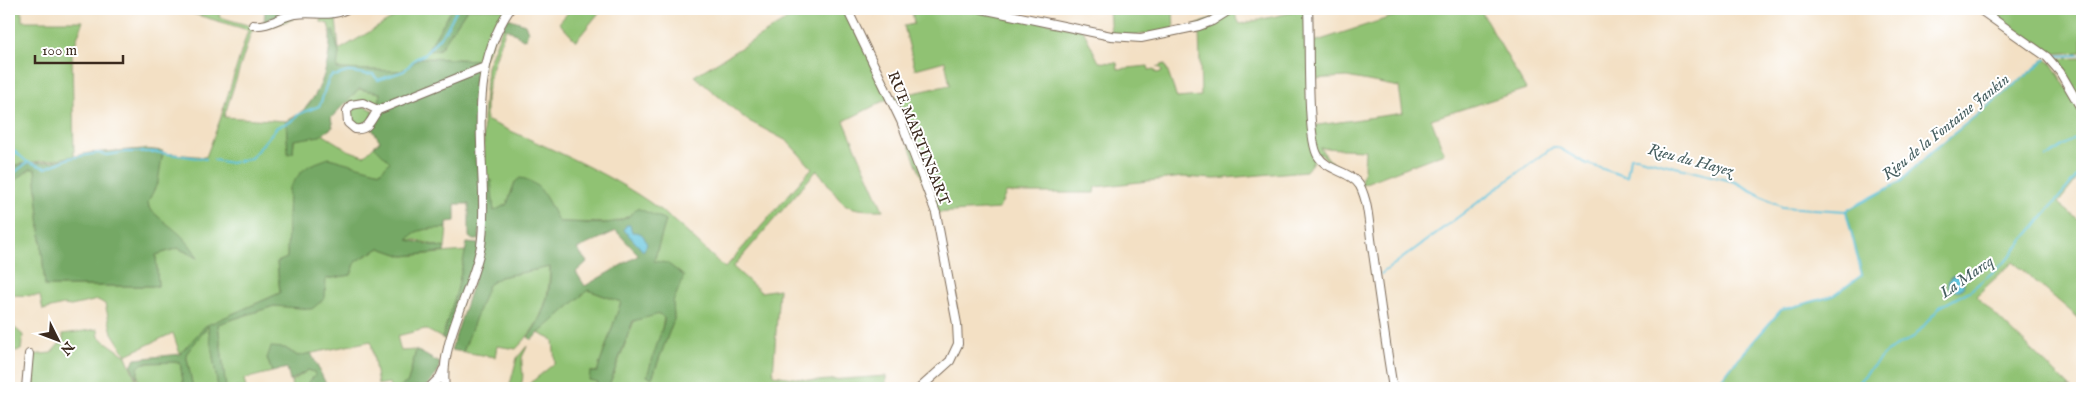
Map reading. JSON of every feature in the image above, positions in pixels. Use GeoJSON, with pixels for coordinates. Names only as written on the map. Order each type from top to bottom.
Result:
{"type":"FeatureCollection","features":[{"type":"Feature","properties":{"kind":"street"},"geometry":{"type":"LineString","coordinates":[[253,24],[266,24],[295,14],[326,15],[347,9]]}},
{"type":"Feature","properties":{"kind":"street"},"geometry":{"type":"LineString","coordinates":[[429,388],[440,377],[444,368],[474,273],[482,237],[480,112],[485,67],[498,30],[510,9]]}},
{"type":"Feature","properties":{"kind":"street","name":"RUE MARTINSART"},"geometry":{"type":"LineString","coordinates":[[847,9],[901,121],[936,213],[957,324],[958,344],[950,361],[920,388]]}},
{"type":"Feature","properties":{"kind":"street"},"geometry":{"type":"LineString","coordinates":[[982,9],[1112,36],[1141,38],[1199,26],[1212,21],[1231,9]]}},
{"type":"Feature","properties":{"kind":"street"},"geometry":{"type":"LineString","coordinates":[[1308,9],[1311,126],[1315,148],[1318,156],[1327,165],[1360,185],[1368,219],[1393,388]]}},
{"type":"Feature","properties":{"kind":"street"},"geometry":{"type":"LineString","coordinates":[[1980,9],[2047,57],[2060,72],[2082,110]]}},
{"type":"Feature","properties":{"kind":"street"},"geometry":{"type":"LineString","coordinates":[[378,110],[485,67]]}},
{"type":"Feature","properties":{"kind":"street"},"geometry":{"type":"LineString","coordinates":[[26,388],[29,354]]}},
{"type":"Feature","properties":{"kind":"street"},"geometry":{"type":"LineString","coordinates":[[444,368],[445,388]]}},
{"type":"Feature","properties":{"kind":"green space"},"geometry":{"type":"Polygon","coordinates":[[[9,9],[22,9],[22,21],[83,21],[72,53],[74,156],[9,166],[9,9]]]}},
{"type":"Feature","properties":{"kind":"green space"},"geometry":{"type":"Polygon","coordinates":[[[177,9],[221,9],[219,17],[251,26],[294,16],[293,19],[267,28],[253,30],[224,117],[286,121],[288,153],[293,153],[294,140],[322,134],[348,150],[364,156],[374,146],[390,162],[380,172],[329,159],[289,188],[287,259],[277,262],[280,293],[208,325],[218,388],[193,388],[186,354],[207,326],[180,354],[173,333],[126,355],[112,333],[105,304],[98,300],[43,310],[40,296],[9,295],[9,185],[30,169],[35,168],[45,286],[158,286],[156,255],[178,248],[197,258],[149,208],[148,202],[163,153],[206,157],[220,120],[248,30],[177,9]]]}},
{"type":"Feature","properties":{"kind":"green space"},"geometry":{"type":"Polygon","coordinates":[[[265,9],[309,9],[309,12],[264,23],[265,9]]]}},
{"type":"Feature","properties":{"kind":"green space"},"geometry":{"type":"Polygon","coordinates":[[[354,9],[336,19],[339,50],[408,9],[452,9],[427,51],[440,49],[467,9],[507,9],[484,60],[420,58],[401,71],[336,69],[339,53],[333,30],[330,31],[328,24],[321,22],[321,17],[354,9]]]}},
{"type":"Feature","properties":{"kind":"green space"},"geometry":{"type":"Polygon","coordinates":[[[452,9],[467,9],[440,49],[427,51],[452,9]]]}},
{"type":"Feature","properties":{"kind":"green space"},"geometry":{"type":"Polygon","coordinates":[[[571,9],[602,9],[576,41],[559,23],[571,9]]]}},
{"type":"Feature","properties":{"kind":"green space"},"geometry":{"type":"Polygon","coordinates":[[[805,9],[847,9],[890,98],[844,121],[883,210],[857,209],[842,202],[817,170],[733,267],[761,292],[779,289],[773,375],[815,381],[886,376],[886,388],[790,388],[779,385],[777,388],[651,388],[651,384],[645,384],[643,388],[608,388],[634,321],[654,314],[660,314],[664,318],[652,378],[674,319],[673,302],[654,261],[666,220],[632,215],[612,223],[558,222],[547,200],[515,182],[507,204],[494,212],[485,181],[483,119],[487,67],[503,26],[506,28],[491,72],[486,98],[486,120],[604,175],[648,201],[683,228],[725,268],[812,168],[787,141],[747,120],[694,76],[805,9]]]}},
{"type":"Feature","properties":{"kind":"green space"},"geometry":{"type":"Polygon","coordinates":[[[912,9],[982,9],[1083,30],[1099,62],[1117,63],[1118,69],[1148,66],[1149,70],[1154,69],[1156,73],[1162,72],[1161,68],[1156,67],[1165,64],[1177,98],[1201,96],[1199,30],[1175,35],[1232,9],[1240,24],[1308,9],[1313,19],[1314,42],[1416,9],[1480,9],[1526,89],[1431,119],[1444,153],[1360,185],[1364,170],[1365,150],[1320,148],[1331,162],[1341,168],[1330,163],[1320,153],[1306,171],[1215,179],[1183,177],[1096,187],[1095,193],[1006,193],[999,209],[936,213],[890,98],[950,85],[945,61],[915,69],[904,26],[914,24],[912,9]],[[1347,77],[1310,79],[1311,126],[1403,113],[1399,87],[1347,77]]]}},
{"type":"Feature","properties":{"kind":"green space"},"geometry":{"type":"Polygon","coordinates":[[[1109,9],[1173,9],[1174,33],[1111,36],[1109,9]]]}},
{"type":"Feature","properties":{"kind":"green space"},"geometry":{"type":"Polygon","coordinates":[[[1982,9],[2082,9],[2082,52],[2047,54],[1982,9]]]}},
{"type":"Feature","properties":{"kind":"green space"},"geometry":{"type":"Polygon","coordinates":[[[508,18],[525,24],[528,32],[526,38],[523,39],[503,26],[508,18]]]}},
{"type":"Feature","properties":{"kind":"green space"},"geometry":{"type":"Polygon","coordinates":[[[333,30],[339,53],[337,69],[401,71],[420,58],[484,60],[478,99],[481,204],[479,240],[473,240],[469,237],[469,204],[455,204],[455,221],[447,222],[447,228],[420,231],[408,240],[445,248],[444,252],[403,256],[380,248],[356,261],[351,275],[326,279],[325,298],[312,309],[274,306],[218,324],[226,388],[218,388],[208,326],[186,354],[193,388],[184,388],[180,362],[143,363],[138,368],[137,379],[131,365],[135,359],[180,354],[205,326],[280,293],[277,262],[287,258],[289,188],[301,172],[310,165],[329,158],[380,172],[390,162],[374,146],[380,141],[370,126],[380,107],[380,93],[359,89],[331,118],[333,127],[320,136],[294,140],[293,153],[288,154],[286,121],[297,115],[315,96],[325,71],[330,44],[330,31],[333,30]]]}},
{"type":"Feature","properties":{"kind":"green space"},"geometry":{"type":"Polygon","coordinates":[[[2082,58],[2082,106],[2054,59],[2082,58]]]}},
{"type":"Feature","properties":{"kind":"green space"},"geometry":{"type":"Polygon","coordinates":[[[2045,59],[2051,63],[2082,113],[2082,173],[2058,203],[2082,223],[2082,321],[2013,262],[1976,296],[2071,388],[1713,388],[1781,310],[1833,296],[1862,275],[1846,211],[1900,182],[1931,152],[2045,59]]]}},
{"type":"Feature","properties":{"kind":"green space"},"geometry":{"type":"Polygon","coordinates":[[[358,89],[380,93],[380,107],[360,101],[345,103],[358,89]]]}},
{"type":"Feature","properties":{"kind":"green space"},"geometry":{"type":"Polygon","coordinates":[[[361,105],[373,110],[373,114],[366,126],[357,127],[350,122],[350,110],[361,105]]]}},
{"type":"Feature","properties":{"kind":"green space"},"geometry":{"type":"Polygon","coordinates":[[[144,149],[163,151],[158,182],[148,202],[149,208],[187,242],[198,258],[178,248],[156,255],[158,286],[45,286],[35,169],[30,169],[9,185],[9,166],[54,161],[89,153],[144,149]]]}},
{"type":"Feature","properties":{"kind":"green space"},"geometry":{"type":"Polygon","coordinates":[[[520,178],[528,180],[540,188],[559,222],[612,222],[630,215],[637,208],[666,220],[654,261],[667,263],[684,276],[673,302],[674,319],[652,378],[647,376],[664,322],[664,318],[660,314],[633,321],[608,388],[596,388],[597,382],[589,380],[590,372],[597,372],[621,302],[588,290],[531,340],[528,337],[542,313],[548,295],[550,267],[500,277],[488,285],[463,352],[451,350],[479,265],[485,181],[491,180],[494,211],[507,204],[515,182],[520,178]],[[616,231],[577,249],[587,262],[576,272],[585,286],[639,255],[616,231]]]}},
{"type":"Feature","properties":{"kind":"green space"},"geometry":{"type":"Polygon","coordinates":[[[447,228],[445,248],[416,240],[407,240],[419,231],[447,228]]]}},
{"type":"Feature","properties":{"kind":"green space"},"geometry":{"type":"Polygon","coordinates":[[[467,243],[479,244],[476,260],[448,341],[442,338],[457,291],[467,243]]]}},
{"type":"Feature","properties":{"kind":"green space"},"geometry":{"type":"Polygon","coordinates":[[[380,248],[403,256],[466,251],[457,291],[442,338],[425,329],[397,336],[401,351],[416,350],[408,382],[398,388],[390,388],[389,383],[378,385],[371,341],[298,356],[285,348],[267,358],[272,372],[244,379],[246,388],[226,388],[218,324],[274,306],[312,308],[325,279],[351,275],[356,261],[380,248]]]}},
{"type":"Feature","properties":{"kind":"green space"},"geometry":{"type":"Polygon","coordinates":[[[550,267],[548,291],[542,312],[532,331],[516,349],[497,346],[495,357],[463,352],[487,285],[500,277],[550,267]]]}},
{"type":"Feature","properties":{"kind":"green space"},"geometry":{"type":"Polygon","coordinates":[[[588,290],[621,302],[597,372],[591,372],[597,382],[596,388],[524,388],[555,363],[553,340],[538,333],[588,290]]]}},
{"type":"Feature","properties":{"kind":"green space"},"geometry":{"type":"Polygon","coordinates":[[[9,323],[23,335],[21,350],[9,352],[9,323]]]}},
{"type":"Feature","properties":{"kind":"green space"},"geometry":{"type":"Polygon","coordinates":[[[98,329],[99,337],[126,356],[138,385],[138,368],[143,363],[180,362],[184,388],[172,388],[172,386],[161,388],[28,388],[31,355],[51,353],[59,344],[63,343],[63,334],[98,329]]]}},
{"type":"Feature","properties":{"kind":"green space"},"geometry":{"type":"Polygon","coordinates":[[[527,346],[522,358],[523,377],[521,384],[519,388],[509,388],[517,358],[527,346]]]}},
{"type":"Feature","properties":{"kind":"green space"},"geometry":{"type":"Polygon","coordinates":[[[271,347],[285,348],[298,356],[311,353],[328,388],[304,388],[315,375],[314,372],[308,370],[290,381],[287,368],[272,372],[267,358],[271,347]]]}},
{"type":"Feature","properties":{"kind":"green space"},"geometry":{"type":"Polygon","coordinates":[[[416,350],[440,363],[437,374],[427,386],[398,388],[408,382],[416,350]]]}},
{"type":"Feature","properties":{"kind":"green space"},"geometry":{"type":"Polygon","coordinates":[[[308,370],[316,375],[304,388],[292,388],[291,382],[308,370]]]}},
{"type":"Feature","properties":{"kind":"water"},"geometry":{"type":"Polygon","coordinates":[[[626,225],[630,225],[632,232],[639,233],[644,237],[647,245],[643,251],[624,230],[626,225]]]}},
{"type":"Feature","properties":{"kind":"water"},"geometry":{"type":"Polygon","coordinates":[[[1956,275],[1962,277],[1964,283],[1962,289],[1956,291],[1950,289],[1948,283],[1950,277],[1956,275]]]}},
{"type":"Feature","properties":{"kind":"waterway"},"geometry":{"type":"LineString","coordinates":[[214,160],[231,163],[251,158],[277,127],[292,121],[299,114],[319,106],[327,82],[332,75],[336,76],[346,72],[373,74],[378,80],[404,71],[415,59],[425,54],[446,30],[457,9]]}},
{"type":"Feature","properties":{"kind":"waterway","name":"Rieu de la Fontaine Jankin"},"geometry":{"type":"LineString","coordinates":[[2055,56],[2082,55]]}},
{"type":"Feature","properties":{"kind":"waterway","name":"Rieu de la Fontaine Jankin"},"geometry":{"type":"LineString","coordinates":[[1713,388],[1781,310],[1833,296],[1862,275],[1846,211],[1900,182],[1931,152],[2046,59]]}},
{"type":"Feature","properties":{"kind":"waterway"},"geometry":{"type":"LineString","coordinates":[[2046,157],[2082,134]]}},
{"type":"Feature","properties":{"kind":"waterway"},"geometry":{"type":"LineString","coordinates":[[9,146],[27,162]]}},
{"type":"Feature","properties":{"kind":"waterway","name":"Rieu du Hayez"},"geometry":{"type":"LineString","coordinates":[[1381,274],[1553,147],[1557,147],[1585,163],[1627,177],[1630,157],[1636,157],[1735,182],[1782,207],[1846,211]]}},
{"type":"Feature","properties":{"kind":"waterway"},"geometry":{"type":"LineString","coordinates":[[9,177],[28,162],[46,168],[70,158],[98,153],[107,155],[126,152],[154,152],[206,159]]}},
{"type":"Feature","properties":{"kind":"waterway","name":"La Marcq"},"geometry":{"type":"LineString","coordinates":[[1853,388],[1886,352],[1915,336],[1940,307],[1971,290],[2005,262],[2082,170]]}}]}
